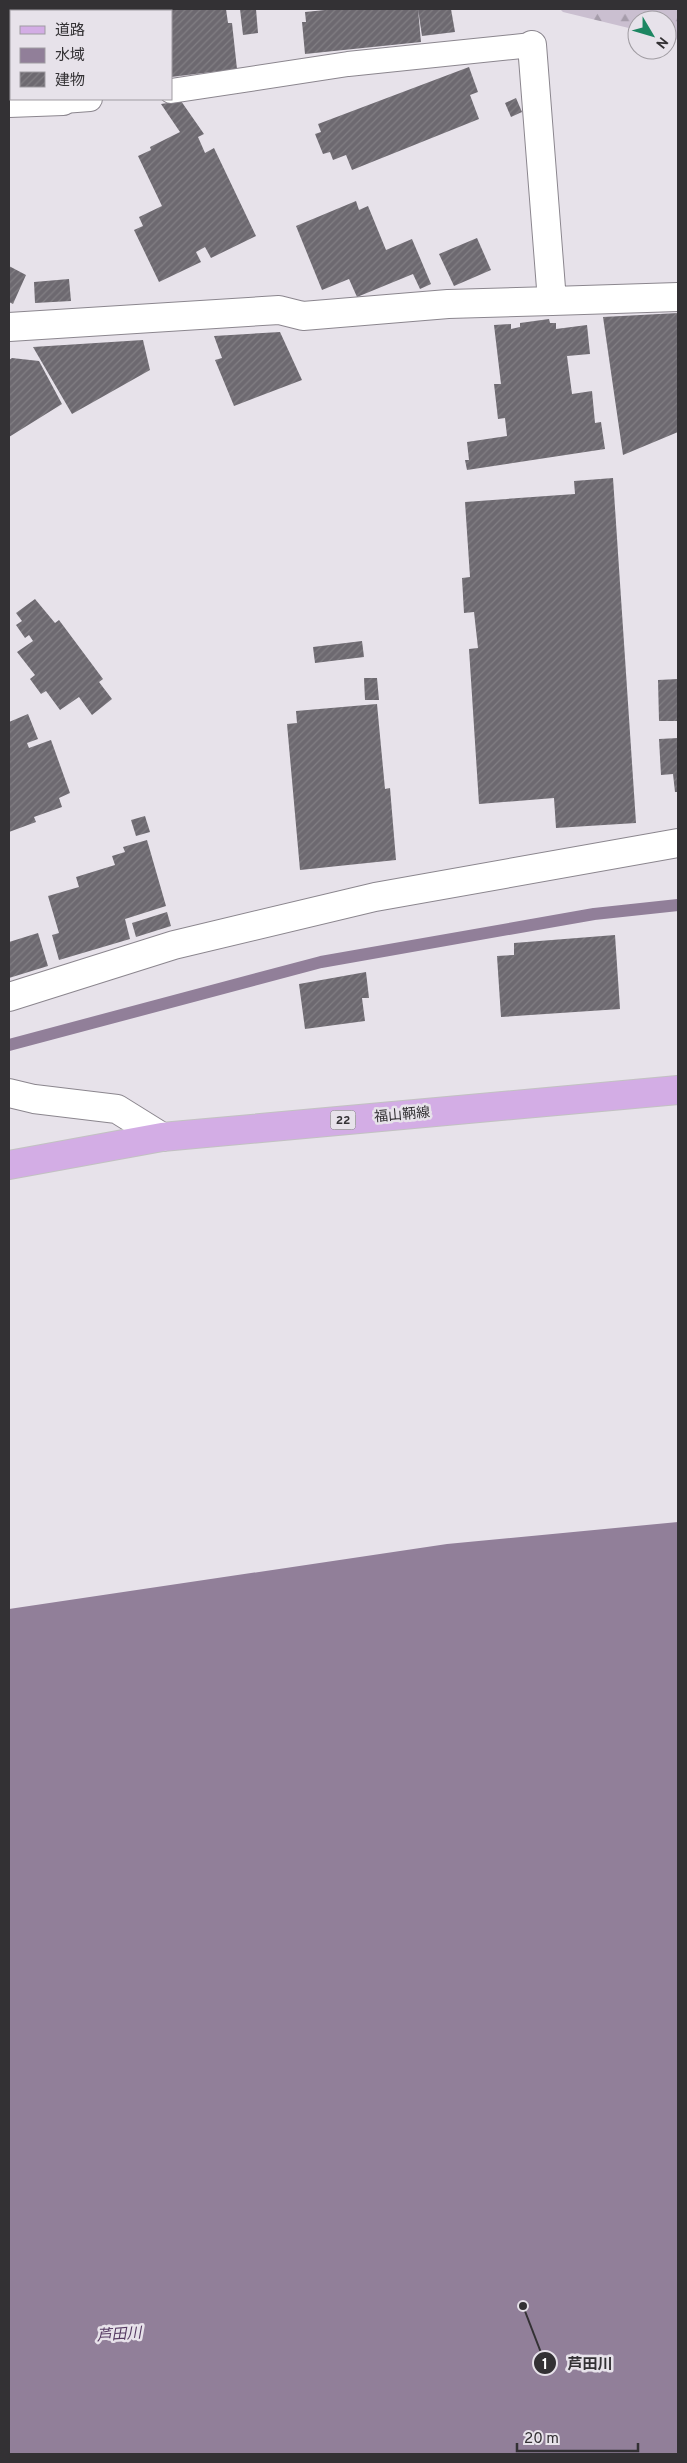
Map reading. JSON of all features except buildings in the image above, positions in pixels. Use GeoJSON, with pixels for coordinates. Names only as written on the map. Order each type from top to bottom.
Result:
{"type":"FeatureCollection","features":[{"type":"Feature","properties":{"kind":"main road","name":"福山鞆線"},"geometry":{"type":"LineString","coordinates":[[9,1165],[162,1137],[678,1090]]}},
{"type":"Feature","properties":{"kind":"street"},"geometry":{"type":"LineString","coordinates":[[532,45],[552,301]]}},
{"type":"Feature","properties":{"kind":"street"},"geometry":{"type":"LineString","coordinates":[[9,103],[63,101]]}},
{"type":"Feature","properties":{"kind":"street"},"geometry":{"type":"LineString","coordinates":[[9,327],[279,310],[302,316],[448,304],[678,298]]}},
{"type":"Feature","properties":{"kind":"street"},"geometry":{"type":"LineString","coordinates":[[9,997],[174,945],[375,897],[678,844]]}},
{"type":"Feature","properties":{"kind":"street"},"geometry":{"type":"LineString","coordinates":[[9,1093],[34,1099],[117,1109],[162,1137]]}},
{"type":"Feature","properties":{"kind":"lane"},"geometry":{"type":"LineString","coordinates":[[172,91],[348,64],[532,45]]}},
{"type":"Feature","properties":{"kind":"lane"},"geometry":{"type":"LineString","coordinates":[[63,101],[76,100]]}},
{"type":"Feature","properties":{"kind":"green space"},"geometry":{"type":"Polygon","coordinates":[[[560,9],[678,9],[678,40],[677,10],[627,10],[627,28],[563,12],[560,9]]]}},
{"type":"Feature","properties":{"kind":"water"},"geometry":{"type":"Polygon","coordinates":[[[678,1522],[678,2454],[9,2454],[9,1609],[447,1544],[678,1522]]]}},
{"type":"Feature","properties":{"kind":"waterway"},"geometry":{"type":"LineString","coordinates":[[9,1045],[321,962],[594,914],[678,905]]}},
{"type":"Feature","properties":{"kind":"place","name":"芦田川"},"geometry":{"type":"Point","coordinates":[523,2306]}}]}
